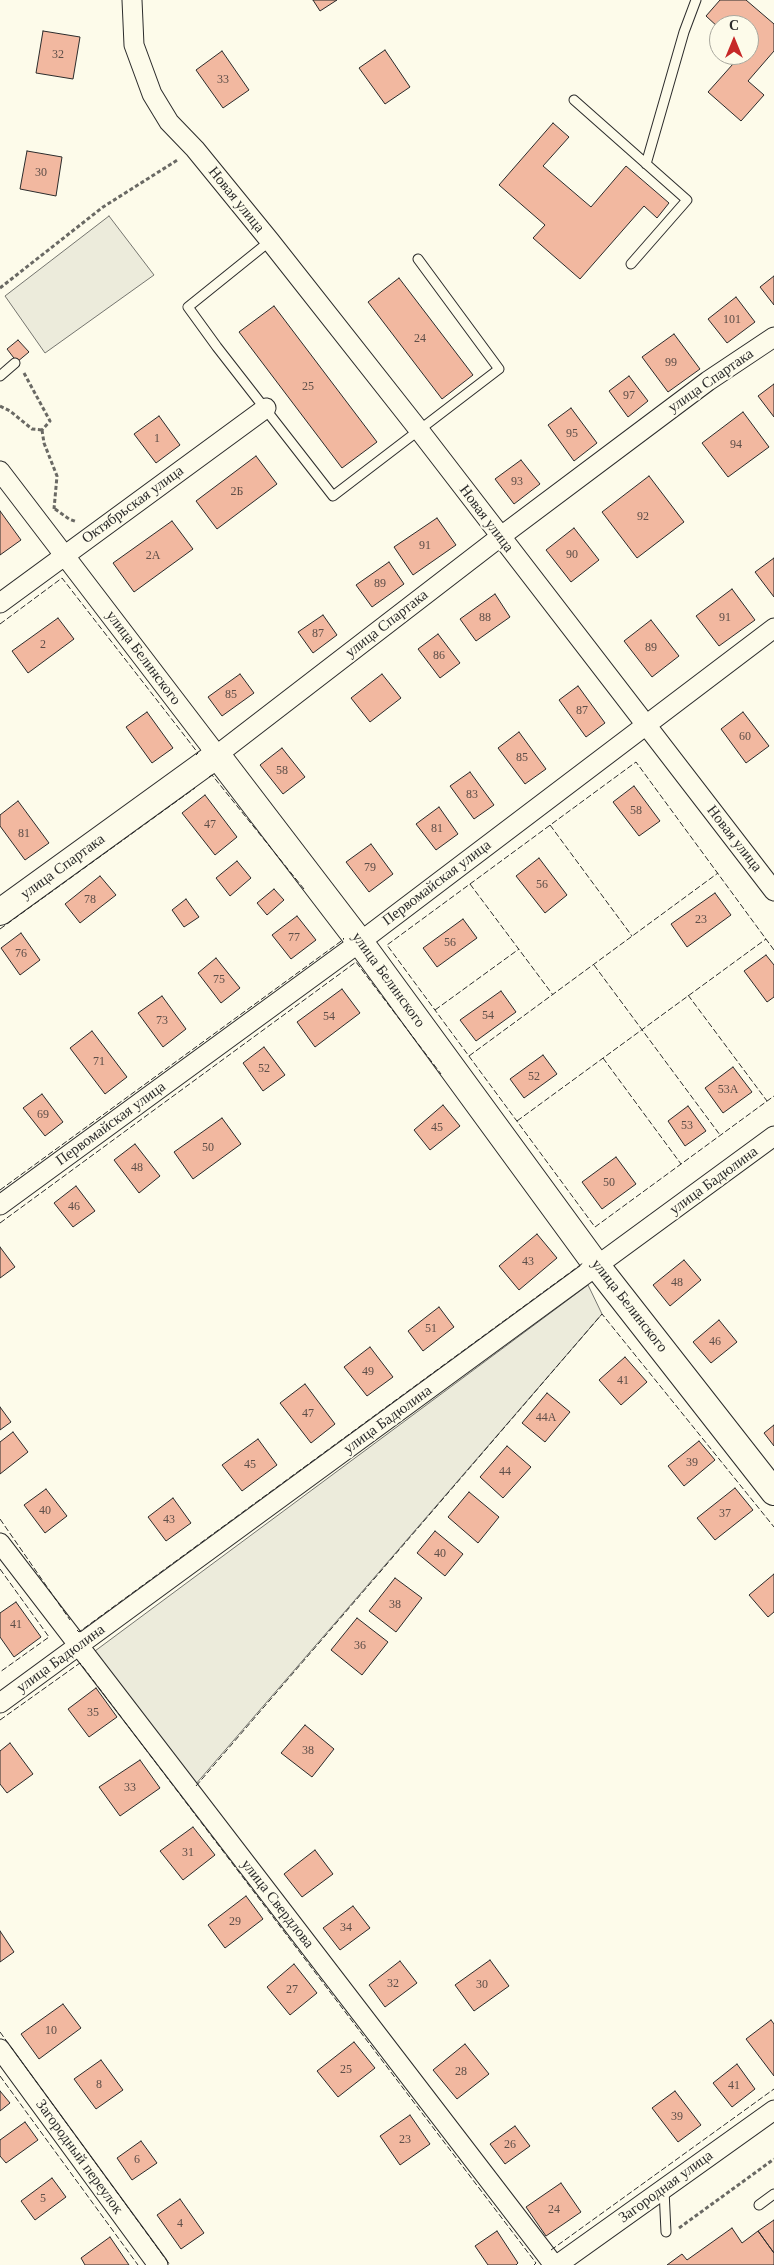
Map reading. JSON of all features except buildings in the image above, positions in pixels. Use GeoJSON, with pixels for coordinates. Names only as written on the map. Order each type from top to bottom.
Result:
{"type":"FeatureCollection","features":[{"type":"Feature","properties":{"kind":"street","name":"Новая улица"},"geometry":{"type":"LineString","coordinates":[[132,0],[134,45],[152,94],[169,122],[195,149],[270,240],[419,430],[774,891]]}},
{"type":"Feature","properties":{"kind":"street","name":"улица Спартака"},"geometry":{"type":"LineString","coordinates":[[0,912],[218,755],[500,537],[708,381],[774,337]]}},
{"type":"Feature","properties":{"kind":"street","name":"Октябрьская улица"},"geometry":{"type":"LineString","coordinates":[[0,603],[266,408]]}},
{"type":"Feature","properties":{"kind":"street","name":"улица Белинского"},"geometry":{"type":"LineString","coordinates":[[0,471],[360,942],[597,1266],[774,1492]]}},
{"type":"Feature","properties":{"kind":"street","name":"Первомайская улица"},"geometry":{"type":"LineString","coordinates":[[0,1205],[360,942],[774,628]]}},
{"type":"Feature","properties":{"kind":"street","name":"улица Бадюлина"},"geometry":{"type":"LineString","coordinates":[[0,1703],[774,1136]]}},
{"type":"Feature","properties":{"kind":"street","name":"улица Свердлова"},"geometry":{"type":"LineString","coordinates":[[0,1543],[555,2265]]}},
{"type":"Feature","properties":{"kind":"street","name":"Загородный переулок"},"geometry":{"type":"LineString","coordinates":[[0,2049],[158,2265]]}},
{"type":"Feature","properties":{"kind":"street","name":"Загородная улица"},"geometry":{"type":"LineString","coordinates":[[555,2265],[774,2110]]}},
{"type":"Feature","properties":{"kind":"lane"},"geometry":{"type":"LineString","coordinates":[[646,164],[684,32],[696,0]]}},
{"type":"Feature","properties":{"kind":"lane"},"geometry":{"type":"LineString","coordinates":[[574,100],[687,200],[630,264]]}},
{"type":"Feature","properties":{"kind":"lane"},"geometry":{"type":"LineString","coordinates":[[270,240],[188,307],[217,348],[266,408],[332,496],[499,369],[418,259]]}},
{"type":"Feature","properties":{"kind":"lane"},"geometry":{"type":"LineString","coordinates":[[0,376],[15,363]]}},
{"type":"Feature","properties":{"kind":"lane"},"geometry":{"type":"LineString","coordinates":[[664,2189],[666,2232]]}},
{"type":"Feature","properties":{"kind":"lane"},"geometry":{"type":"LineString","coordinates":[[759,2205],[774,2194]]}},
{"type":"Feature","properties":{"kind":"path"},"geometry":{"type":"LineString","coordinates":[[0,288],[103,207],[195,149]]}},
{"type":"Feature","properties":{"kind":"path"},"geometry":{"type":"LineString","coordinates":[[15,363],[28,378],[50,421],[42,430]]}},
{"type":"Feature","properties":{"kind":"path"},"geometry":{"type":"LineString","coordinates":[[0,406],[10,411],[32,429],[42,430]]}},
{"type":"Feature","properties":{"kind":"path"},"geometry":{"type":"LineString","coordinates":[[42,430],[44,442],[57,476],[54,508],[45,529]]}},
{"type":"Feature","properties":{"kind":"path"},"geometry":{"type":"LineString","coordinates":[[676,2230],[774,2159]]}},
{"type":"Feature","properties":{"kind":"shaded area"},"geometry":{"type":"Polygon","coordinates":[[[109,216],[154,275],[45,353],[5,296],[109,216]]]}},
{"type":"Feature","properties":{"kind":"shaded area"},"geometry":{"type":"Polygon","coordinates":[[[588,1285],[602,1314],[195,1785],[95,1651],[588,1285]]]}},
{"type":"Feature","properties":{"kind":"fence"},"geometry":{"type":"LineString","coordinates":[[0,624],[62,578],[198,753],[196,755]]}},
{"type":"Feature","properties":{"kind":"fence"},"geometry":{"type":"LineString","coordinates":[[774,950],[636,762],[387,945],[595,1227],[774,1096]]}},
{"type":"Feature","properties":{"kind":"fence"},"geometry":{"type":"LineString","coordinates":[[209,777],[212,775],[304,889]]}},
{"type":"Feature","properties":{"kind":"fence"},"geometry":{"type":"LineString","coordinates":[[0,929],[195,788]]}},
{"type":"Feature","properties":{"kind":"fence"},"geometry":{"type":"LineString","coordinates":[[550,825],[632,936]]}},
{"type":"Feature","properties":{"kind":"fence"},"geometry":{"type":"LineString","coordinates":[[469,1056],[718,873]]}},
{"type":"Feature","properties":{"kind":"fence"},"geometry":{"type":"LineString","coordinates":[[470,884],[553,995]]}},
{"type":"Feature","properties":{"kind":"fence"},"geometry":{"type":"LineString","coordinates":[[0,1190],[343,938]]}},
{"type":"Feature","properties":{"kind":"fence"},"geometry":{"type":"LineString","coordinates":[[517,1121],[766,939]]}},
{"type":"Feature","properties":{"kind":"fence"},"geometry":{"type":"LineString","coordinates":[[435,1010],[519,949]]}},
{"type":"Feature","properties":{"kind":"fence"},"geometry":{"type":"LineString","coordinates":[[0,1223],[356,962],[441,1074]]}},
{"type":"Feature","properties":{"kind":"fence"},"geometry":{"type":"LineString","coordinates":[[594,965],[720,1135]]}},
{"type":"Feature","properties":{"kind":"fence"},"geometry":{"type":"LineString","coordinates":[[688,995],[767,1101]]}},
{"type":"Feature","properties":{"kind":"fence"},"geometry":{"type":"LineString","coordinates":[[603,1058],[681,1164]]}},
{"type":"Feature","properties":{"kind":"fence"},"geometry":{"type":"LineString","coordinates":[[77,1630],[79,1632],[583,1263]]}},
{"type":"Feature","properties":{"kind":"fence"},"geometry":{"type":"LineString","coordinates":[[196,1786],[602,1314],[774,1527]]}},
{"type":"Feature","properties":{"kind":"fence"},"geometry":{"type":"LineString","coordinates":[[0,1519],[70,1620]]}},
{"type":"Feature","properties":{"kind":"fence"},"geometry":{"type":"LineString","coordinates":[[0,1569],[49,1637],[0,1672]]}},
{"type":"Feature","properties":{"kind":"fence"},"geometry":{"type":"LineString","coordinates":[[0,1720],[80,1663],[536,2263],[534,2265]]}},
{"type":"Feature","properties":{"kind":"fence"},"geometry":{"type":"LineString","coordinates":[[0,2032],[170,2265]]}},
{"type":"Feature","properties":{"kind":"fence"},"geometry":{"type":"LineString","coordinates":[[0,2076],[138,2265]]}},
{"type":"Feature","properties":{"kind":"fence"},"geometry":{"type":"LineString","coordinates":[[551,2250],[774,2089]]}}]}
